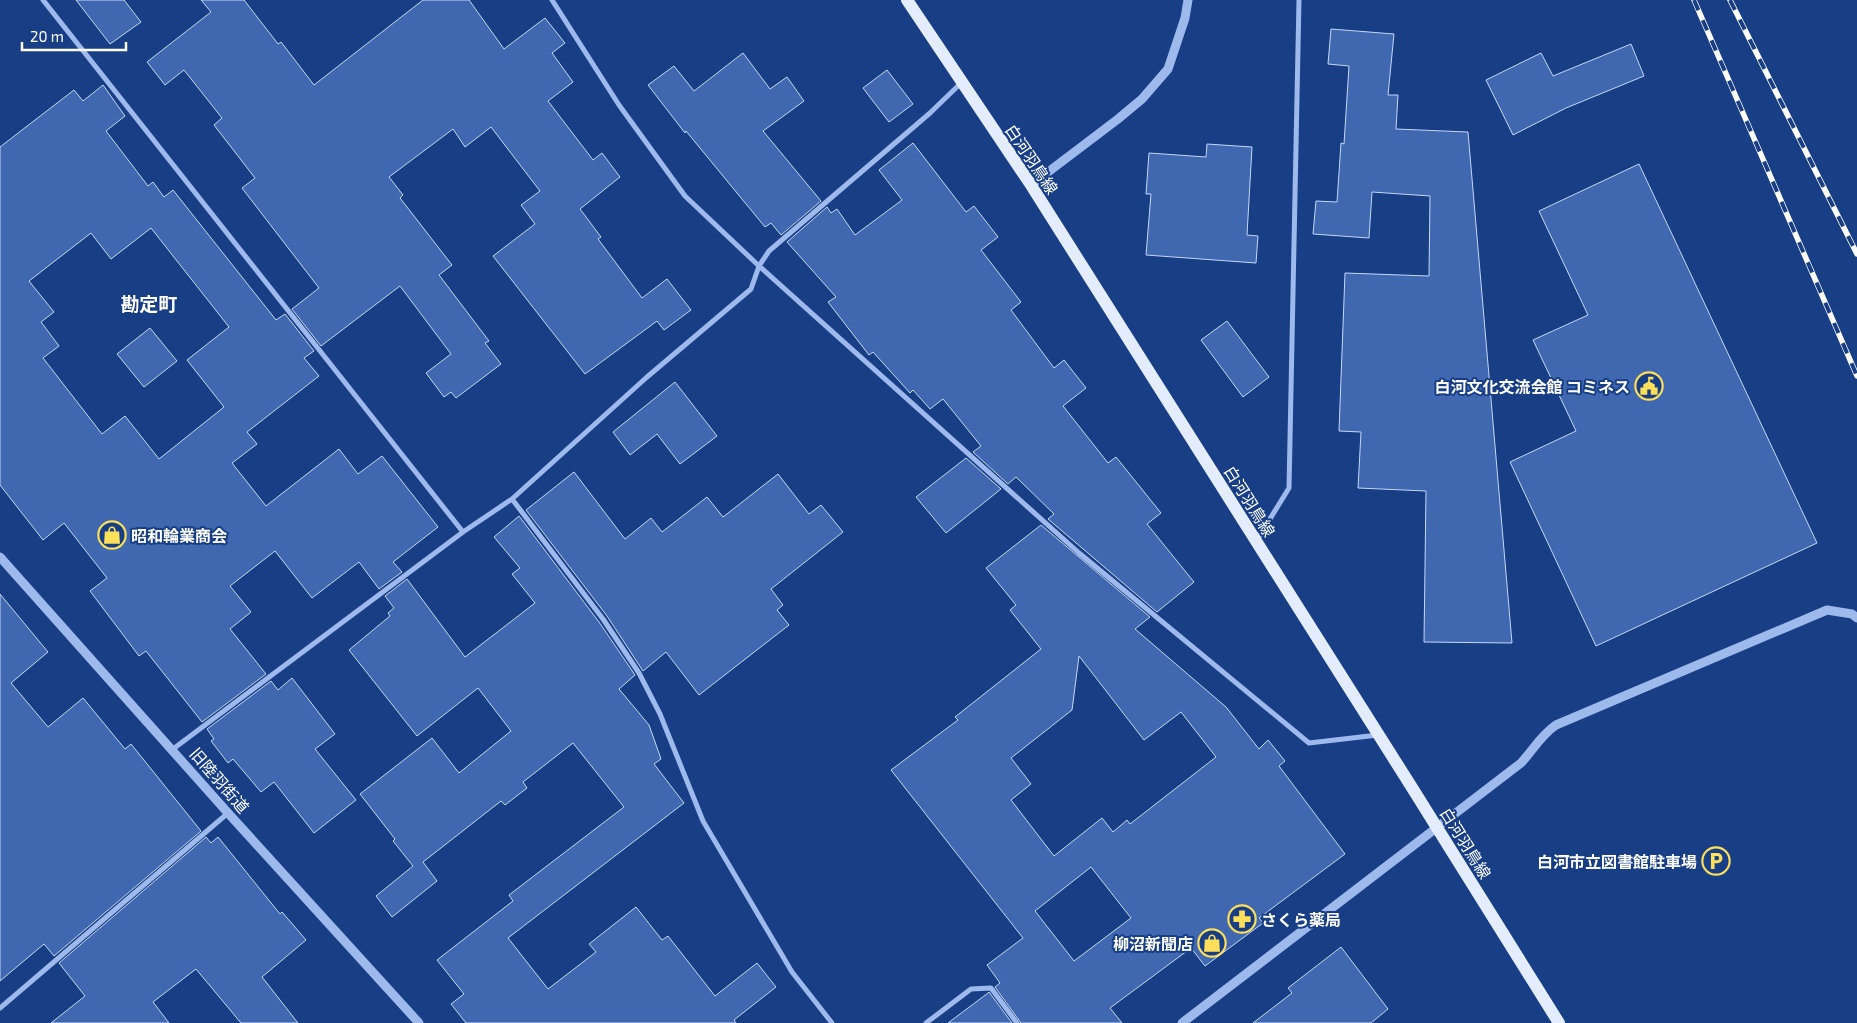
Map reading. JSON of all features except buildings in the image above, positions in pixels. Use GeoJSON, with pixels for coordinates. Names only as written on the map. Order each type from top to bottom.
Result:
{"type":"FeatureCollection","features":[{"type":"Feature","properties":{"kind":"main road","name":"白河羽鳥線"},"geometry":{"type":"LineString","coordinates":[[907,0],[1031,185],[1559,1023]]}},
{"type":"Feature","properties":{"kind":"street"},"geometry":{"type":"LineString","coordinates":[[43,0],[463,532]]}},
{"type":"Feature","properties":{"kind":"street"},"geometry":{"type":"LineString","coordinates":[[552,0],[619,105],[685,196],[759,266],[1079,553],[1309,743],[1378,734]]}},
{"type":"Feature","properties":{"kind":"street"},"geometry":{"type":"LineString","coordinates":[[1031,185],[1124,114],[1142,98],[1168,69],[1185,18],[1188,0]]}},
{"type":"Feature","properties":{"kind":"street"},"geometry":{"type":"LineString","coordinates":[[1256,542],[1289,488],[1299,0]]}},
{"type":"Feature","properties":{"kind":"street"},"geometry":{"type":"LineString","coordinates":[[173,749],[463,532],[512,499],[647,377],[751,289],[759,266],[769,250],[930,112],[961,83]]}},
{"type":"Feature","properties":{"kind":"street"},"geometry":{"type":"LineString","coordinates":[[512,499],[603,619],[639,673],[660,714],[703,821],[792,972],[832,1023]]}},
{"type":"Feature","properties":{"kind":"street","name":"旧陸羽街道"},"geometry":{"type":"LineString","coordinates":[[0,557],[419,1023]]}},
{"type":"Feature","properties":{"kind":"street"},"geometry":{"type":"LineString","coordinates":[[1182,1023],[1521,763],[1534,749],[1545,732],[1556,725],[1828,610],[1852,614],[1857,618]]}},
{"type":"Feature","properties":{"kind":"street"},"geometry":{"type":"LineString","coordinates":[[0,1008],[228,812]]}},
{"type":"Feature","properties":{"kind":"street"},"geometry":{"type":"LineString","coordinates":[[926,1023],[971,989],[991,988],[1017,1023]]}},
{"type":"Feature","properties":{"kind":"railway"},"geometry":{"type":"LineString","coordinates":[[1694,0],[1857,376]]}},
{"type":"Feature","properties":{"kind":"railway"},"geometry":{"type":"LineString","coordinates":[[1730,0],[1857,254]]}},
{"type":"Feature","properties":{"kind":"place","name":"白河文化交流会館 コミネス"},"geometry":{"type":"Point","coordinates":[1649,386]}},
{"type":"Feature","properties":{"kind":"place","name":"昭和輪業商会"},"geometry":{"type":"Point","coordinates":[112,535]}},
{"type":"Feature","properties":{"kind":"place","name":"白河市立図書館駐車場"},"geometry":{"type":"Point","coordinates":[1716,861]}},
{"type":"Feature","properties":{"kind":"place","name":"さくら薬局"},"geometry":{"type":"Point","coordinates":[1242,919]}},
{"type":"Feature","properties":{"kind":"place","name":"柳沼新聞店"},"geometry":{"type":"Point","coordinates":[1212,943]}},
{"type":"Feature","properties":{"kind":"district","name":"勘定町"},"geometry":{"type":"Point","coordinates":[149,303]}}]}
